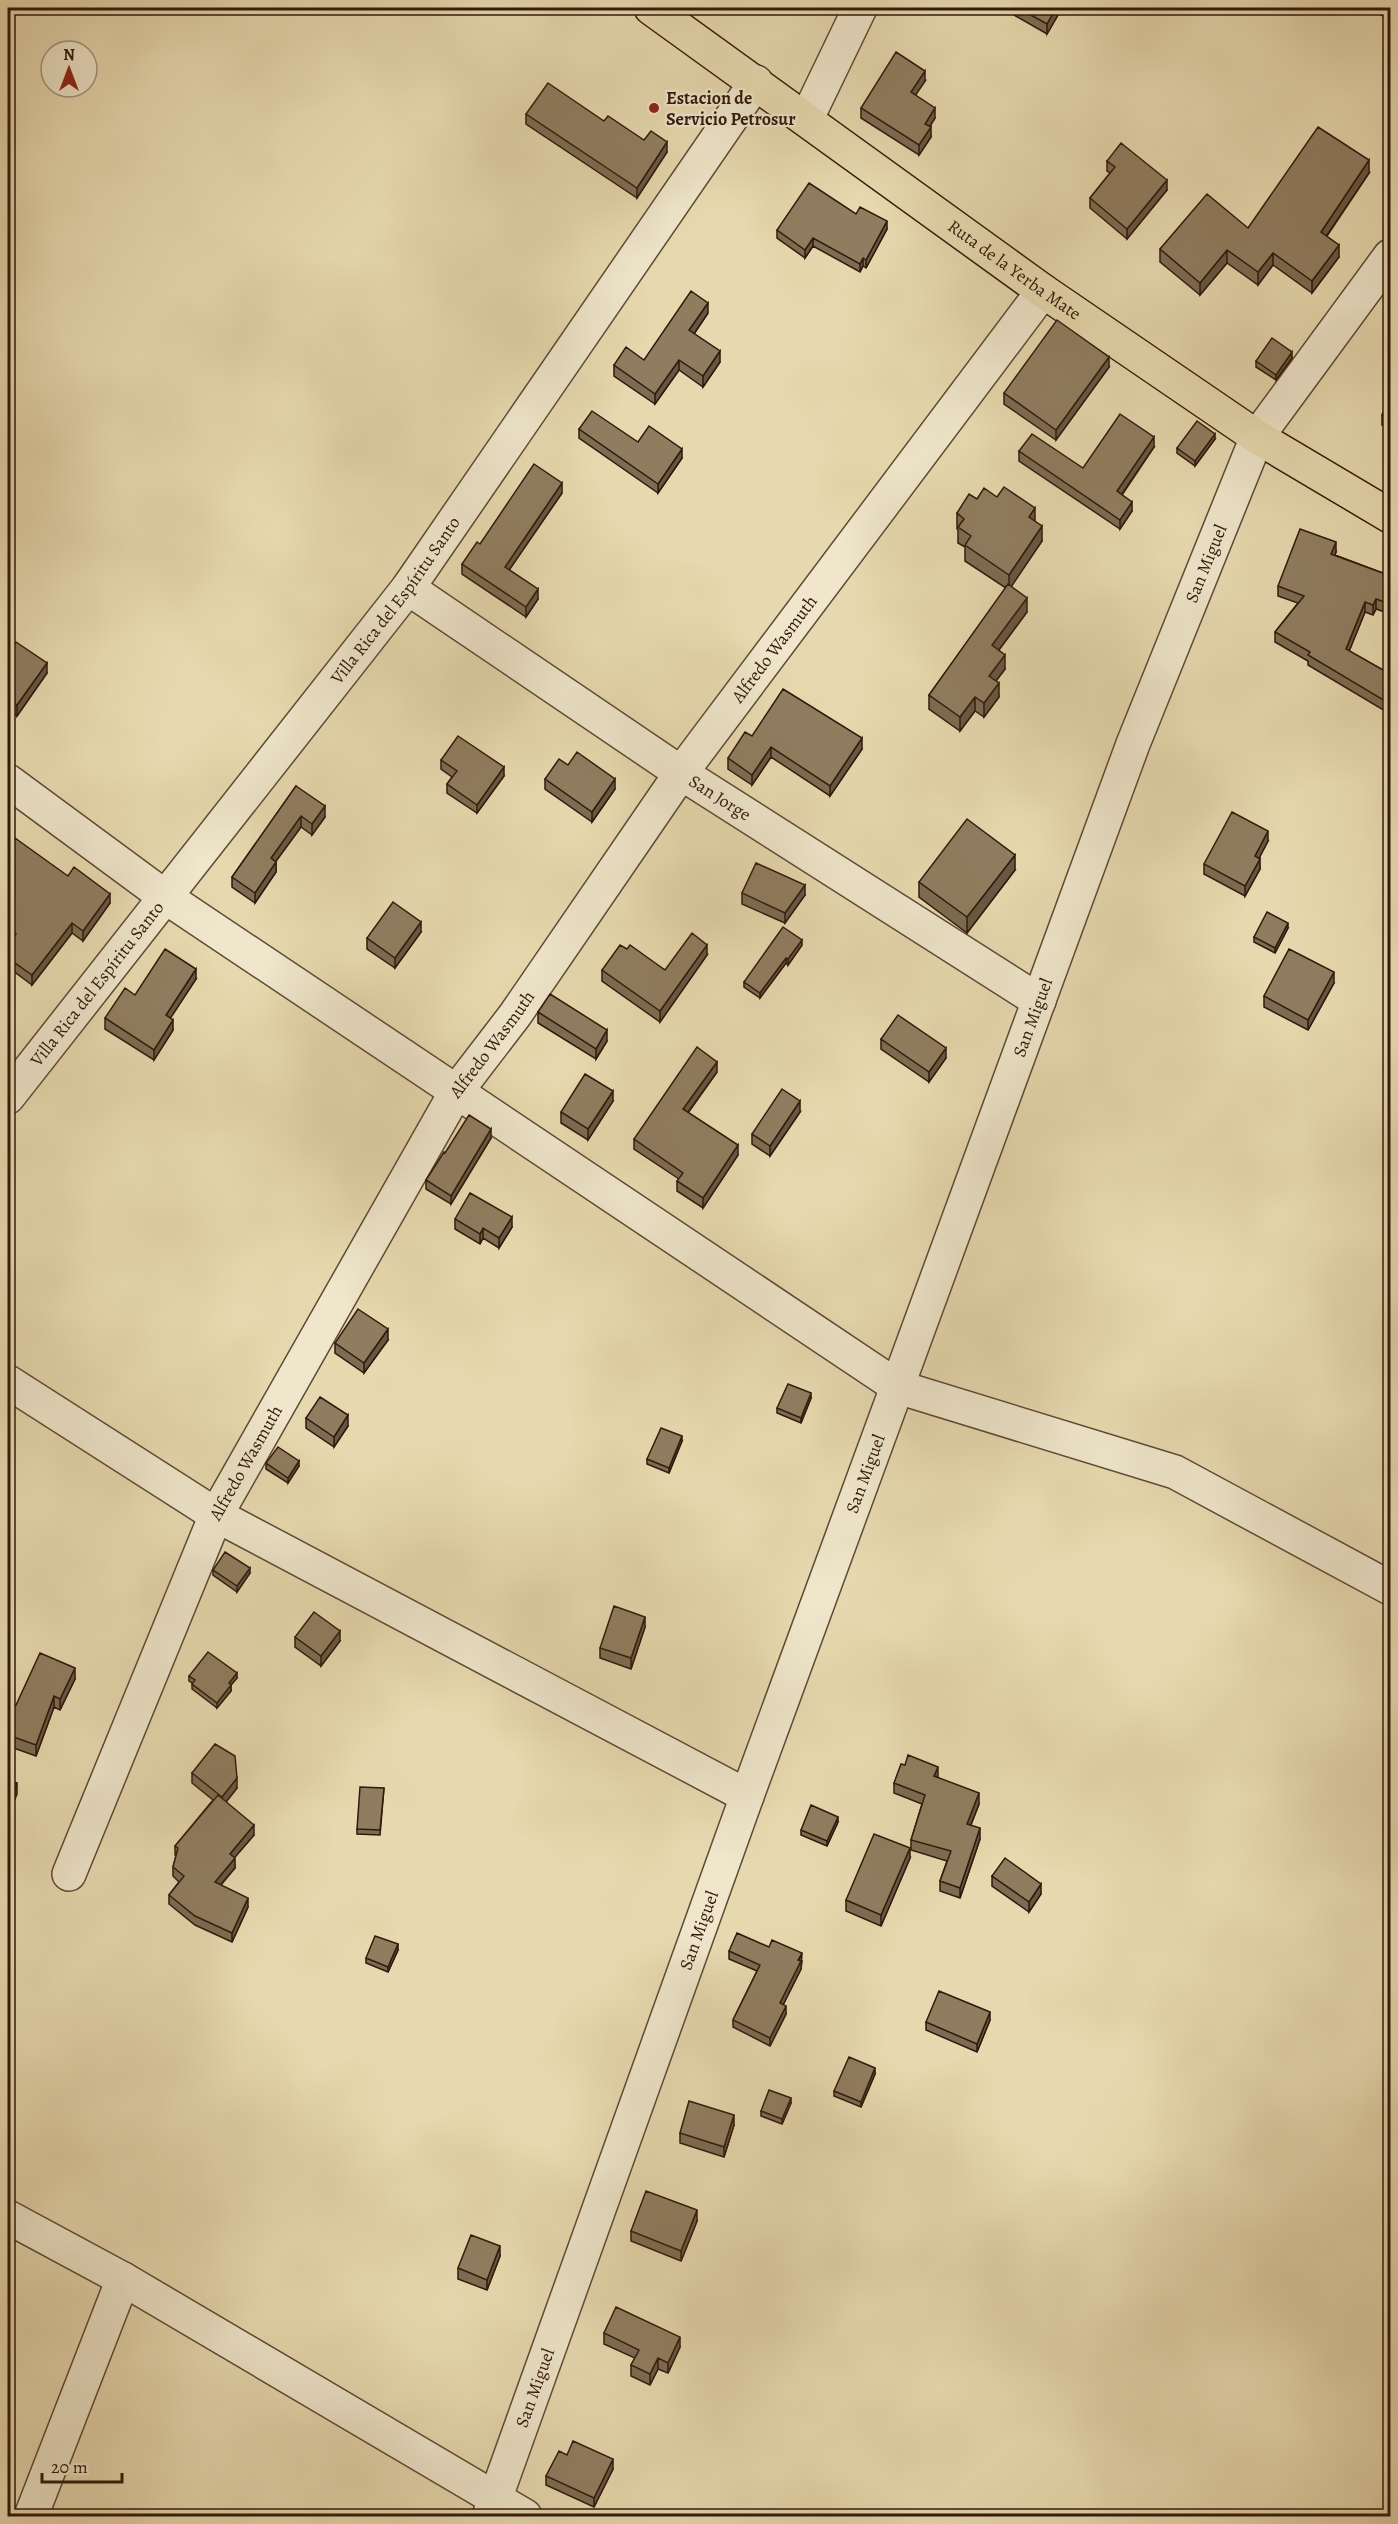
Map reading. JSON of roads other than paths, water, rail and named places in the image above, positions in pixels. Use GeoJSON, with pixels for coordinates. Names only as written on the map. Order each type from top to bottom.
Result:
{"type":"FeatureCollection","features":[{"type":"Feature","properties":{"kind":"main road","name":"Ruta de la Yerba Mate"},"geometry":{"type":"LineString","coordinates":[[651,8],[807,118],[1043,291],[1257,437],[1390,516]]}},
{"type":"Feature","properties":{"kind":"street"},"geometry":{"type":"LineString","coordinates":[[807,118],[860,8]]}},
{"type":"Feature","properties":{"kind":"street","name":"Villa Rica del Espíritu Santo"},"geometry":{"type":"LineString","coordinates":[[8,1097],[408,588],[756,82]]}},
{"type":"Feature","properties":{"kind":"street","name":"San Miguel"},"geometry":{"type":"LineString","coordinates":[[493,2507],[747,1796],[1133,744],[1257,437],[1390,256]]}},
{"type":"Feature","properties":{"kind":"street","name":"Alfredo Wasmuth"},"geometry":{"type":"LineString","coordinates":[[69,1874],[216,1515],[456,1092],[515,1015],[681,773],[1043,291]]}},
{"type":"Feature","properties":{"kind":"street","name":"San Jorge"},"geometry":{"type":"LineString","coordinates":[[408,588],[681,773],[1039,1001]]}},
{"type":"Feature","properties":{"kind":"street"},"geometry":{"type":"LineString","coordinates":[[8,781],[164,896],[898,1387],[1175,1472],[1390,1587]]}},
{"type":"Feature","properties":{"kind":"street"},"geometry":{"type":"LineString","coordinates":[[8,1382],[216,1515],[747,1796]]}},
{"type":"Feature","properties":{"kind":"street"},"geometry":{"type":"LineString","coordinates":[[8,2217],[123,2279],[493,2507],[525,2517]]}},
{"type":"Feature","properties":{"kind":"street"},"geometry":{"type":"LineString","coordinates":[[31,2517],[123,2279]]}},
{"type":"Feature","properties":{"kind":"place","name":"Estacion de Servicio Petrosur"},"geometry":{"type":"Point","coordinates":[654,108]}}]}
